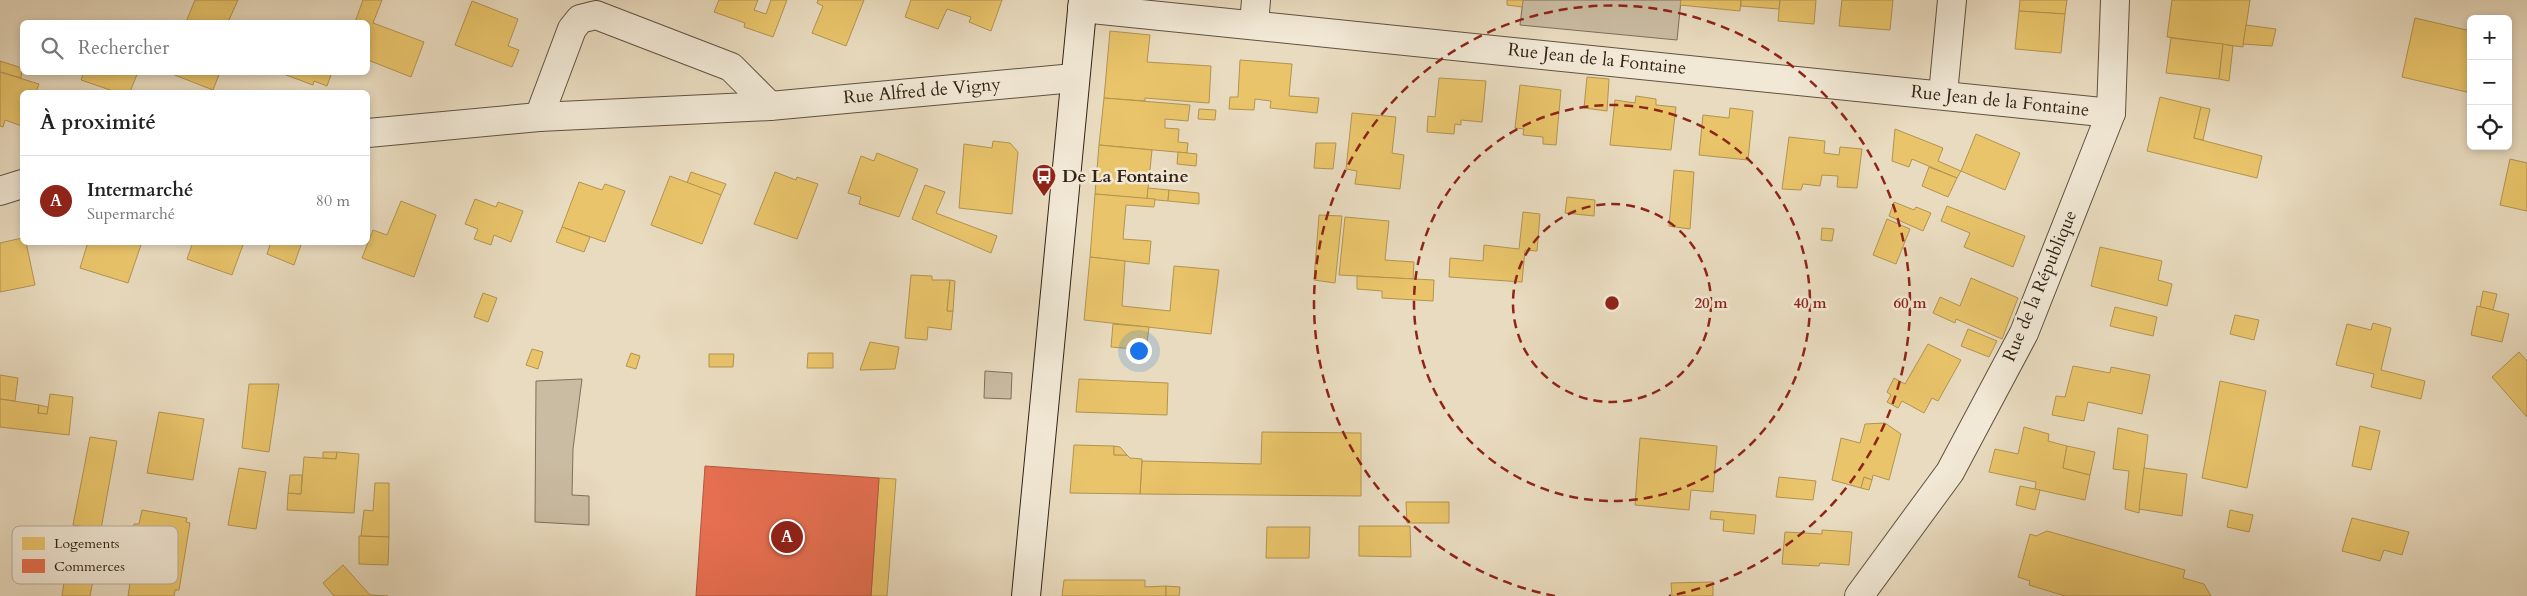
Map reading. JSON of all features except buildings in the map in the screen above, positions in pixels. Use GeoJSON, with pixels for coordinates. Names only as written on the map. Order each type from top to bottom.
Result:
{"type":"FeatureCollection","features":[{"type":"Feature","properties":{"kind":"street"},"geometry":{"type":"LineString","coordinates":[[1942,94],[1952,0]]}},
{"type":"Feature","properties":{"kind":"street","name":"Rue de la République"},"geometry":{"type":"LineString","coordinates":[[1859,596],[1950,472],[2024,333],[2111,113],[2115,0]]}},
{"type":"Feature","properties":{"kind":"street"},"geometry":{"type":"LineString","coordinates":[[1026,596],[1074,78],[1083,4]]}},
{"type":"Feature","properties":{"kind":"street","name":"Rue Jean de la Fontaine"},"geometry":{"type":"LineString","coordinates":[[1083,4],[1255,12],[2111,113]]}},
{"type":"Feature","properties":{"kind":"street"},"geometry":{"type":"LineString","coordinates":[[539,117],[572,29],[580,18],[596,16],[731,67],[770,106]]}},
{"type":"Feature","properties":{"kind":"street","name":"Rue Alfred de Vigny"},"geometry":{"type":"LineString","coordinates":[[370,133],[539,117],[770,106],[1074,78]]}},
{"type":"Feature","properties":{"kind":"street"},"geometry":{"type":"LineString","coordinates":[[0,191],[20,185]]}},
{"type":"Feature","properties":{"kind":"shaded area"},"geometry":{"type":"Polygon","coordinates":[[[1523,0],[1681,0],[1677,40],[1520,25],[1523,0]]]}},
{"type":"Feature","properties":{"kind":"shaded area"},"geometry":{"type":"Polygon","coordinates":[[[985,371],[1012,373],[1011,399],[984,398],[985,371]]]}},
{"type":"Feature","properties":{"kind":"shaded area"},"geometry":{"type":"Polygon","coordinates":[[[582,379],[573,449],[572,495],[589,496],[589,525],[535,522],[536,381],[582,379]]]}},
{"type":"Feature","properties":{"kind":"place","name":"De La Fontaine"},"geometry":{"type":"Point","coordinates":[1044,197]}},
{"type":"Feature","properties":{"kind":"place","name":"Intermarché"},"geometry":{"type":"Point","coordinates":[787,537]}}]}
